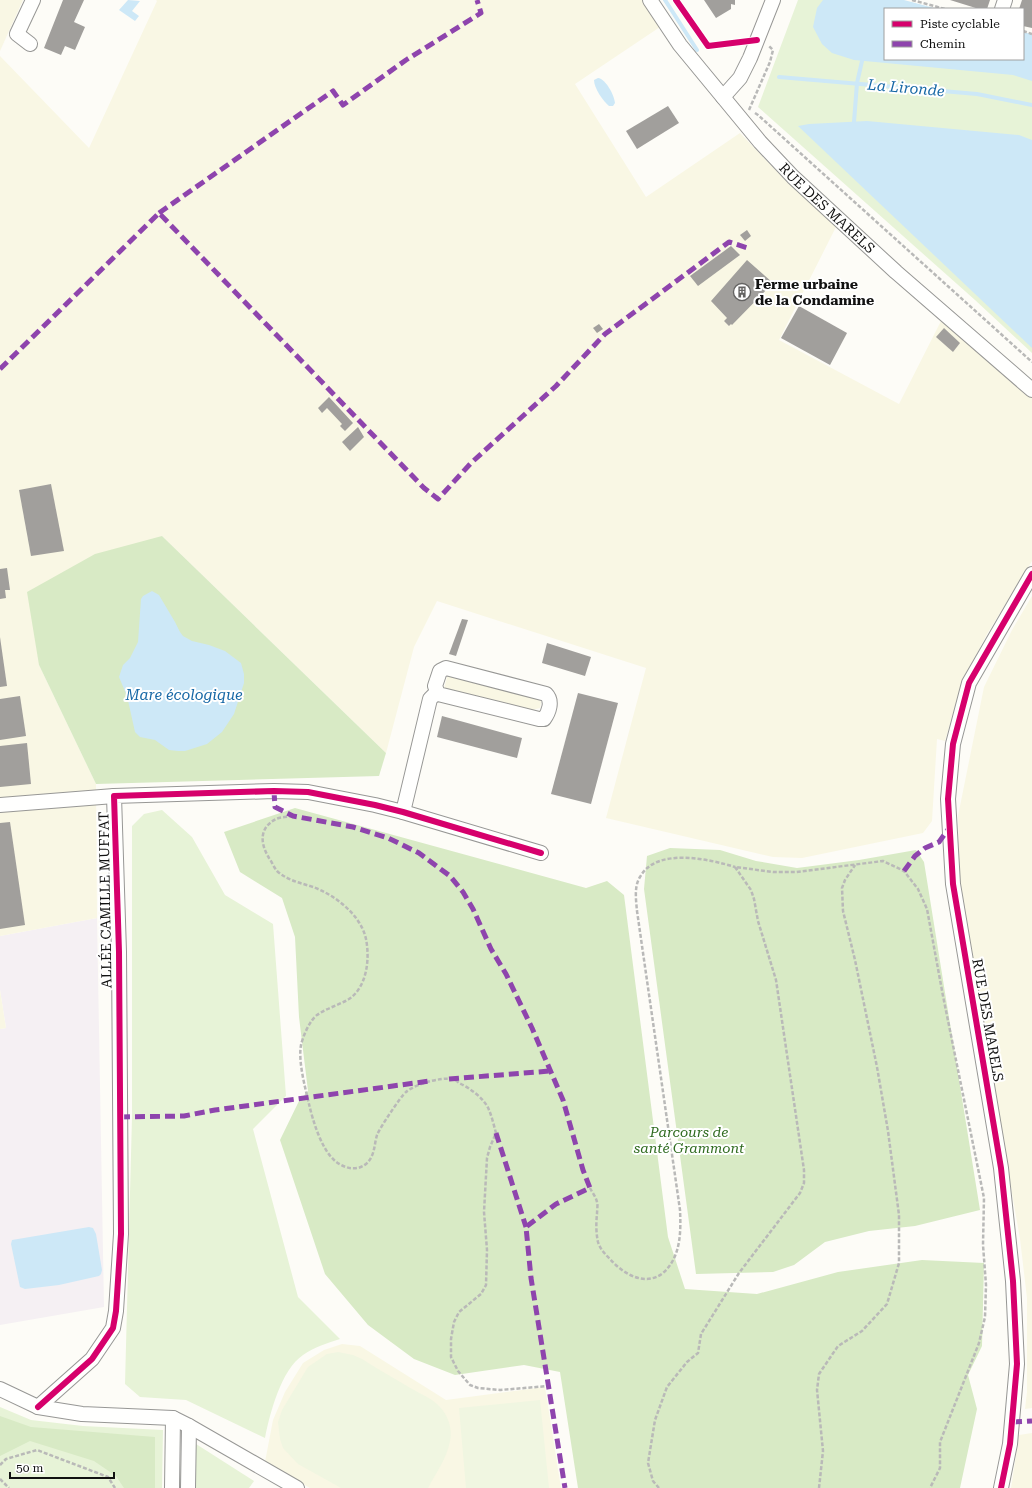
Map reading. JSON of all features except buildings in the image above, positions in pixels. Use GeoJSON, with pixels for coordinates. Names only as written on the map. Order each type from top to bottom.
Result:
{"type":"FeatureCollection","features":[{"type":"Feature","properties":{"kind":"street"},"geometry":{"type":"LineString","coordinates":[[30,44],[16,34],[33,0]]}},
{"type":"Feature","properties":{"kind":"street","name":"RUE DES MARELS"},"geometry":{"type":"LineString","coordinates":[[650,0],[680,45],[760,142],[803,187],[896,272],[1032,390]]}},
{"type":"Feature","properties":{"kind":"street"},"geometry":{"type":"LineString","coordinates":[[723,97],[740,78],[757,40],[772,0]]}},
{"type":"Feature","properties":{"kind":"street","name":"RUE DES MARELS"},"geometry":{"type":"LineString","coordinates":[[1001,1488],[1010,1444],[1017,1364],[1013,1281],[1001,1168],[953,884],[948,798],[953,744],[969,683],[1032,574]]}},
{"type":"Feature","properties":{"kind":"street"},"geometry":{"type":"LineString","coordinates":[[403,812],[430,699],[434,695],[438,694],[539,719],[544,719],[547,715],[550,703],[549,697],[546,694],[446,668],[440,672],[435,686],[438,694]]}},
{"type":"Feature","properties":{"kind":"street","name":"ALLÉE CAMILLE MUFFAT"},"geometry":{"type":"LineString","coordinates":[[38,1407],[92,1359],[113,1328],[116,1311],[121,1234],[119,952],[114,796],[274,791],[308,792],[403,812],[541,853]]}},
{"type":"Feature","properties":{"kind":"street"},"geometry":{"type":"LineString","coordinates":[[0,805],[114,796]]}},
{"type":"Feature","properties":{"kind":"street"},"geometry":{"type":"LineString","coordinates":[[0,1389],[38,1407],[82,1414],[172,1418],[189,1426],[276,1483],[297,1488]]}},
{"type":"Feature","properties":{"kind":"street"},"geometry":{"type":"LineString","coordinates":[[172,1418],[172,1488]]}},
{"type":"Feature","properties":{"kind":"street"},"geometry":{"type":"LineString","coordinates":[[188,1488],[189,1426]]}},
{"type":"Feature","properties":{"kind":"path"},"geometry":{"type":"LineString","coordinates":[[912,0],[941,8]]}},
{"type":"Feature","properties":{"kind":"path"},"geometry":{"type":"LineString","coordinates":[[757,40],[767,43],[773,50],[770,62],[749,110],[758,115],[1032,362]]}},
{"type":"Feature","properties":{"kind":"path"},"geometry":{"type":"LineString","coordinates":[[293,816],[277,818],[265,827],[262,836],[264,848],[277,871],[286,878],[328,894],[342,903],[362,928],[366,939],[368,959],[362,985],[350,999],[316,1016],[308,1029],[301,1046],[301,1061],[311,1111],[326,1152],[340,1165],[359,1168],[367,1163],[374,1151],[377,1134],[407,1092],[430,1081],[452,1079],[472,1089],[489,1108],[496,1134],[487,1158],[484,1212],[487,1250],[486,1285],[481,1294],[459,1312],[454,1322],[451,1339],[451,1357],[458,1371],[470,1385],[478,1388],[500,1390],[548,1386]]}},
{"type":"Feature","properties":{"kind":"path"},"geometry":{"type":"LineString","coordinates":[[590,1188],[597,1202],[596,1225],[598,1242],[601,1249],[618,1269],[635,1278],[647,1280],[657,1277],[669,1268],[676,1256],[680,1224],[680,1210],[637,911],[637,886],[640,877],[648,866],[663,860],[699,859],[715,861],[735,867],[773,872],[796,872],[883,862],[904,872],[918,889],[927,909],[984,1198],[983,1245],[986,1285],[985,1317],[979,1342],[940,1442],[940,1468],[930,1488]]}},
{"type":"Feature","properties":{"kind":"path"},"geometry":{"type":"LineString","coordinates":[[819,1488],[823,1451],[817,1390],[819,1374],[838,1346],[862,1331],[887,1304],[899,1263],[899,1216],[888,1130],[857,968],[843,911],[842,888],[845,880],[855,865]]}},
{"type":"Feature","properties":{"kind":"path"},"geometry":{"type":"LineString","coordinates":[[659,1488],[653,1481],[648,1463],[656,1420],[667,1387],[687,1362],[698,1353],[701,1334],[739,1273],[800,1193],[804,1183],[804,1170],[776,980],[758,920],[752,894],[735,867]]}},
{"type":"Feature","properties":{"kind":"path"},"geometry":{"type":"LineString","coordinates":[[0,1465],[6,1459],[37,1450],[108,1477],[115,1488]]}},
{"type":"Feature","properties":{"kind":"path"},"geometry":{"type":"LineString","coordinates":[[0,1479],[10,1488]]}},
{"type":"Feature","properties":{"kind":"shaded area"},"geometry":{"type":"Polygon","coordinates":[[[0,0],[23,0],[0,51],[0,0]]]}},
{"type":"Feature","properties":{"kind":"shaded area","name":"Ferme urbaine de la Condamine"},"geometry":{"type":"Polygon","coordinates":[[[156,0],[643,0],[660,27],[575,84],[646,197],[740,133],[786,181],[837,225],[779,340],[899,404],[942,319],[1032,396],[1032,561],[987,634],[962,682],[945,741],[937,739],[932,821],[923,833],[802,858],[773,857],[606,818],[646,668],[437,601],[414,647],[386,753],[162,536],[39,665],[96,784],[97,918],[0,936],[0,56],[89,148],[157,1],[156,0]]]}},
{"type":"Feature","properties":{"kind":"shaded area"},"geometry":{"type":"Polygon","coordinates":[[[1032,596],[1032,1408],[1025,1409],[1027,1392],[1027,1298],[1020,1239],[960,895],[958,816],[984,687],[1012,630],[1032,596]]]}},
{"type":"Feature","properties":{"kind":"shaded area"},"geometry":{"type":"Polygon","coordinates":[[[448,674],[539,699],[541,702],[540,708],[532,710],[444,688],[448,674]]]}},
{"type":"Feature","properties":{"kind":"shaded area"},"geometry":{"type":"Polygon","coordinates":[[[97,918],[104,1307],[0,1325],[0,1029],[6,1028],[0,990],[0,936],[97,918]]]}},
{"type":"Feature","properties":{"kind":"shaded area"},"geometry":{"type":"Polygon","coordinates":[[[0,990],[6,1028],[0,1029],[0,990]]]}},
{"type":"Feature","properties":{"kind":"shaded area"},"geometry":{"type":"Polygon","coordinates":[[[342,1344],[360,1346],[446,1400],[545,1387],[561,1488],[310,1488],[265,1462],[273,1420],[285,1392],[303,1363],[324,1350],[342,1344]]]}},
{"type":"Feature","properties":{"kind":"shaded area"},"geometry":{"type":"Polygon","coordinates":[[[1032,1433],[1032,1488],[1011,1488],[1019,1435],[1032,1433]]]}},
{"type":"Feature","properties":{"kind":"green space"},"geometry":{"type":"Polygon","coordinates":[[[798,0],[898,0],[886,8],[884,8],[884,60],[1024,60],[1032,39],[1032,353],[975,300],[758,107],[798,0]]]}},
{"type":"Feature","properties":{"kind":"green space"},"geometry":{"type":"Polygon","coordinates":[[[162,536],[386,753],[379,776],[96,784],[39,665],[27,592],[95,554],[162,536]]]}},
{"type":"Feature","properties":{"kind":"green space","name":"Parcours de santé Grammont"},"geometry":{"type":"Polygon","coordinates":[[[295,808],[586,888],[607,881],[624,895],[668,1237],[685,1289],[757,1294],[838,1272],[922,1260],[984,1263],[982,1346],[968,1375],[977,1409],[960,1488],[578,1488],[560,1372],[524,1365],[455,1375],[414,1359],[368,1325],[325,1274],[280,1140],[299,1101],[308,1091],[299,1017],[295,937],[282,898],[240,872],[224,832],[295,808]]]}},
{"type":"Feature","properties":{"kind":"green space"},"geometry":{"type":"Polygon","coordinates":[[[162,810],[192,837],[225,895],[273,924],[286,1096],[253,1129],[298,1297],[340,1339],[307,1352],[295,1362],[288,1371],[273,1405],[265,1438],[186,1400],[140,1397],[125,1384],[132,1117],[132,826],[144,814],[162,810]]]}},
{"type":"Feature","properties":{"kind":"green space"},"geometry":{"type":"Polygon","coordinates":[[[670,848],[720,850],[756,861],[797,868],[859,860],[916,850],[924,862],[980,1210],[915,1226],[869,1231],[825,1242],[794,1265],[773,1272],[696,1274],[644,889],[647,856],[670,848]]]}},
{"type":"Feature","properties":{"kind":"green space"},"geometry":{"type":"Polygon","coordinates":[[[338,1352],[353,1355],[362,1359],[426,1396],[438,1405],[445,1413],[451,1432],[449,1447],[428,1488],[341,1488],[298,1464],[283,1448],[280,1439],[278,1422],[282,1410],[308,1367],[327,1354],[338,1352]]]}},
{"type":"Feature","properties":{"kind":"green space"},"geometry":{"type":"Polygon","coordinates":[[[540,1400],[549,1488],[466,1488],[459,1408],[540,1400]]]}},
{"type":"Feature","properties":{"kind":"green space"},"geometry":{"type":"Polygon","coordinates":[[[0,1407],[31,1420],[83,1426],[163,1430],[162,1488],[0,1488],[0,1407]]]}},
{"type":"Feature","properties":{"kind":"green space"},"geometry":{"type":"Polygon","coordinates":[[[0,1416],[31,1427],[155,1437],[155,1488],[124,1488],[116,1476],[94,1461],[30,1441],[0,1456],[0,1416]]]}},
{"type":"Feature","properties":{"kind":"green space"},"geometry":{"type":"Polygon","coordinates":[[[196,1444],[254,1481],[249,1488],[196,1488],[196,1444]]]}},
{"type":"Feature","properties":{"kind":"water"},"geometry":{"type":"Polygon","coordinates":[[[128,0],[140,1],[132,11],[139,16],[135,21],[119,10],[128,0]]]}},
{"type":"Feature","properties":{"kind":"water"},"geometry":{"type":"Polygon","coordinates":[[[823,0],[904,0],[934,8],[884,8],[884,60],[1024,60],[1024,32],[1032,34],[1032,81],[1013,75],[854,60],[832,53],[822,44],[813,27],[817,8],[823,0]]]}},
{"type":"Feature","properties":{"kind":"water"},"geometry":{"type":"Polygon","coordinates":[[[598,78],[607,84],[615,103],[613,106],[609,106],[607,104],[597,90],[594,80],[598,78]]]}},
{"type":"Feature","properties":{"kind":"water"},"geometry":{"type":"Polygon","coordinates":[[[867,121],[1019,135],[1032,140],[1032,348],[798,126],[867,121]]]}},
{"type":"Feature","properties":{"kind":"water","name":"Mare écologique"},"geometry":{"type":"Polygon","coordinates":[[[152,591],[159,595],[183,636],[192,641],[225,651],[241,663],[244,674],[244,683],[234,714],[222,732],[207,744],[185,751],[169,750],[155,740],[140,737],[135,732],[127,696],[119,677],[123,665],[130,658],[138,642],[141,599],[143,596],[152,591]]]}},
{"type":"Feature","properties":{"kind":"water"},"geometry":{"type":"Polygon","coordinates":[[[89,1227],[93,1228],[96,1234],[102,1270],[99,1276],[59,1285],[25,1289],[20,1287],[11,1244],[12,1240],[89,1227]]]}},
{"type":"Feature","properties":{"kind":"waterway","name":"La Lironde"},"geometry":{"type":"LineString","coordinates":[[665,0],[697,50]]}},
{"type":"Feature","properties":{"kind":"waterway"},"geometry":{"type":"LineString","coordinates":[[854,122],[857,83],[862,61]]}},
{"type":"Feature","properties":{"kind":"waterway","name":"La Lironde"},"geometry":{"type":"LineString","coordinates":[[779,77],[977,94],[1032,105]]}},
{"type":"Feature","properties":{"kind":"marked path"},"geometry":{"type":"LineString","coordinates":[[159,213],[333,91],[343,105],[406,60],[481,13],[477,0]]}},
{"type":"Feature","properties":{"kind":"marked path"},"geometry":{"type":"LineString","coordinates":[[0,369],[159,213],[424,488],[438,499],[471,463],[556,386],[605,334],[729,242],[751,249]]}},
{"type":"Feature","properties":{"kind":"marked path"},"geometry":{"type":"LineString","coordinates":[[274,791],[275,807],[293,816],[353,827],[388,838],[419,853],[450,876],[463,892],[473,909],[491,949],[506,974],[532,1028],[563,1100],[583,1170],[590,1188],[556,1204],[526,1227],[531,1278],[565,1488]]}},
{"type":"Feature","properties":{"kind":"marked path"},"geometry":{"type":"LineString","coordinates":[[904,871],[915,856],[925,848],[939,842],[949,828]]}},
{"type":"Feature","properties":{"kind":"marked path"},"geometry":{"type":"LineString","coordinates":[[449,1079],[550,1071]]}},
{"type":"Feature","properties":{"kind":"marked path"},"geometry":{"type":"LineString","coordinates":[[120,1117],[184,1116],[215,1110],[430,1081]]}},
{"type":"Feature","properties":{"kind":"marked path"},"geometry":{"type":"LineString","coordinates":[[496,1133],[526,1227]]}},
{"type":"Feature","properties":{"kind":"marked path"},"geometry":{"type":"LineString","coordinates":[[1012,1422],[1032,1421]]}},
{"type":"Feature","properties":{"kind":"cycle path"},"geometry":{"type":"LineString","coordinates":[[676,0],[708,46],[757,40]]}},
{"type":"Feature","properties":{"kind":"cycle path"},"geometry":{"type":"LineString","coordinates":[[1001,1488],[1010,1444],[1017,1364],[1013,1281],[1001,1168],[953,884],[948,799],[953,744],[969,683],[1032,574]]}},
{"type":"Feature","properties":{"kind":"cycle path"},"geometry":{"type":"LineString","coordinates":[[38,1407],[92,1359],[113,1328],[116,1311],[121,1234],[119,952],[114,796],[274,791],[308,792],[403,812],[541,853]]}},
{"type":"Feature","properties":{"kind":"place","name":"Ferme urbaine de la Condamine"},"geometry":{"type":"Point","coordinates":[742,292]}}]}
